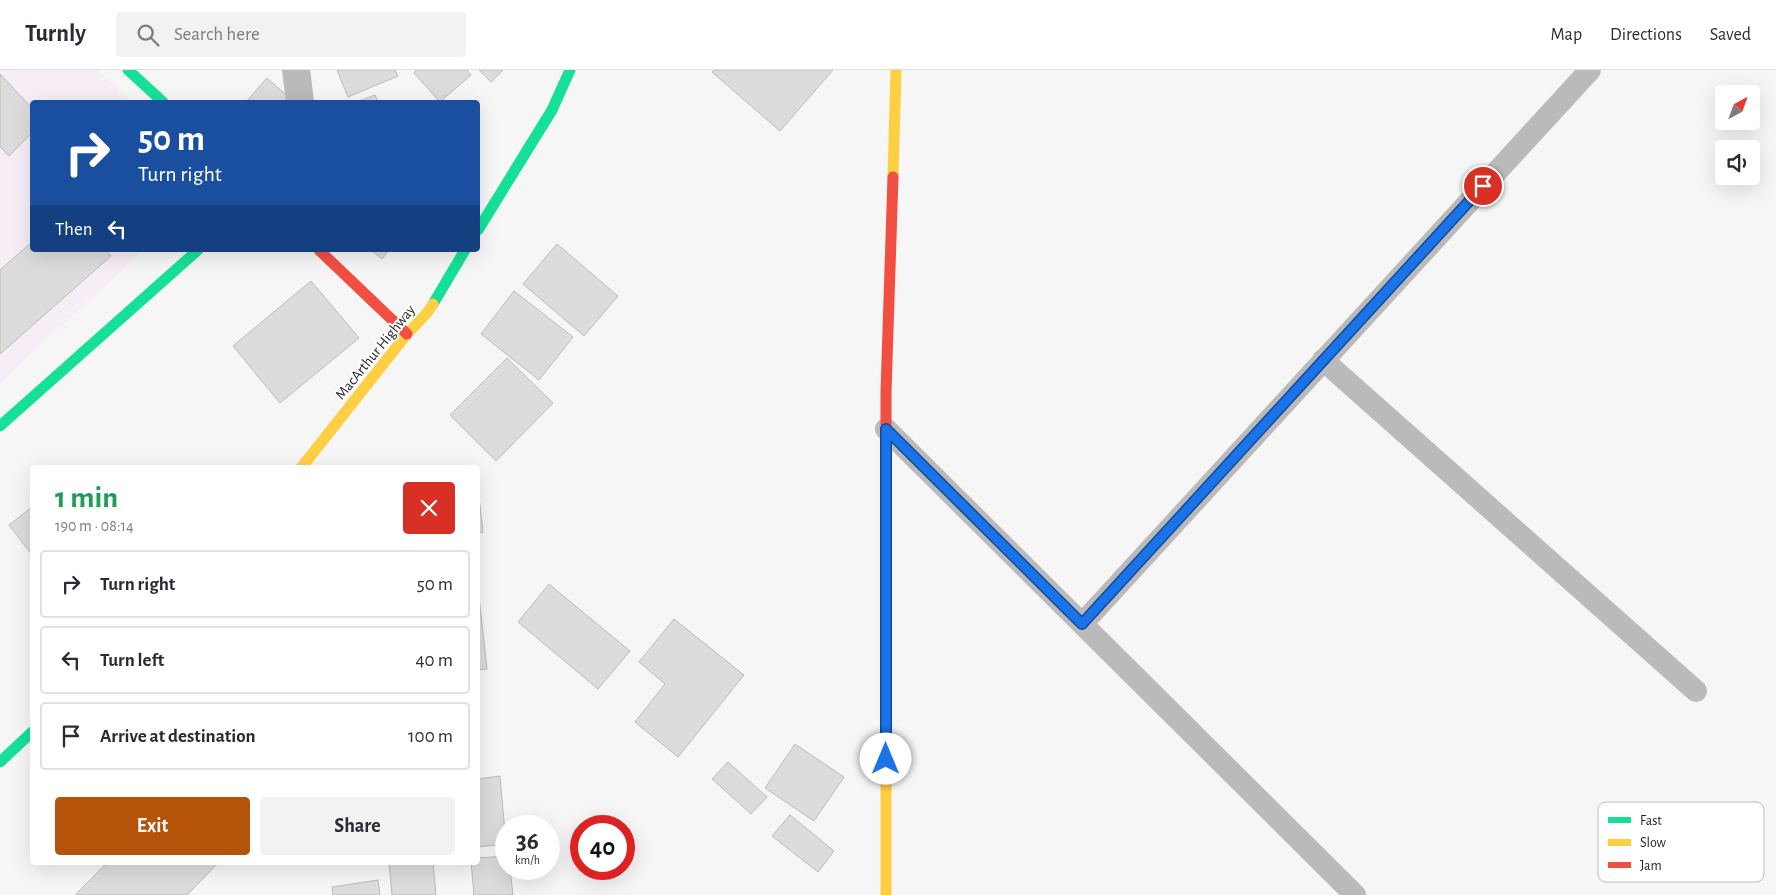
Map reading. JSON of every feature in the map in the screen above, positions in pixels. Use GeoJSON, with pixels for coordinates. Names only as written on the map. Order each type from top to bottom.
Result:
{"type":"FeatureCollection","features":[{"type":"Feature","properties":{"kind":"main road"},"geometry":{"type":"LineString","coordinates":[[128,70],[161,100]]}},
{"type":"Feature","properties":{"kind":"main road"},"geometry":{"type":"LineString","coordinates":[[480,227],[552,110],[570,70]]}},
{"type":"Feature","properties":{"kind":"main road"},"geometry":{"type":"LineString","coordinates":[[886,895],[886,429],[896,70]]}},
{"type":"Feature","properties":{"kind":"main road"},"geometry":{"type":"LineString","coordinates":[[0,426],[196,252]]}},
{"type":"Feature","properties":{"kind":"main road"},"geometry":{"type":"LineString","coordinates":[[321,252],[407,334]]}},
{"type":"Feature","properties":{"kind":"main road","name":"MacArthur Highway"},"geometry":{"type":"LineString","coordinates":[[303,465],[407,334],[427,313],[465,252]]}},
{"type":"Feature","properties":{"kind":"main road"},"geometry":{"type":"LineString","coordinates":[[0,762],[30,734]]}},
{"type":"Feature","properties":{"kind":"street"},"geometry":{"type":"LineString","coordinates":[[296,70],[300,100]]}},
{"type":"Feature","properties":{"kind":"lane"},"geometry":{"type":"LineString","coordinates":[[1082,624],[1590,70]]}},
{"type":"Feature","properties":{"kind":"lane"},"geometry":{"type":"LineString","coordinates":[[1323,360],[1696,691]]}},
{"type":"Feature","properties":{"kind":"lane"},"geometry":{"type":"LineString","coordinates":[[886,429],[1355,895]]}},
{"type":"Feature","properties":{"kind":"shaded area"},"geometry":{"type":"Polygon","coordinates":[[[0,70],[98,70],[130,100],[30,100],[30,252],[141,252],[0,383],[0,70]]]}},
{"type":"Feature","properties":{"kind":"building"},"geometry":{"type":"Polygon","coordinates":[[[337,70],[395,70],[398,76],[348,97],[337,70]]]}},
{"type":"Feature","properties":{"kind":"building"},"geometry":{"type":"Polygon","coordinates":[[[416,70],[467,70],[471,75],[442,100],[438,100],[414,73],[416,70]]]}},
{"type":"Feature","properties":{"kind":"building"},"geometry":{"type":"Polygon","coordinates":[[[479,70],[503,70],[491,82],[479,70]]]}},
{"type":"Feature","properties":{"kind":"building"},"geometry":{"type":"Polygon","coordinates":[[[714,70],[833,70],[780,131],[712,72],[714,70]]]}},
{"type":"Feature","properties":{"kind":"building"},"geometry":{"type":"Polygon","coordinates":[[[0,74],[30,106],[30,135],[9,156],[0,147],[0,74]]]}},
{"type":"Feature","properties":{"kind":"building"},"geometry":{"type":"Polygon","coordinates":[[[267,78],[292,100],[248,100],[267,78]]]}},
{"type":"Feature","properties":{"kind":"building"},"geometry":{"type":"Polygon","coordinates":[[[375,95],[377,100],[361,100],[375,95]]]}},
{"type":"Feature","properties":{"kind":"building"},"geometry":{"type":"Polygon","coordinates":[[[30,244],[30,252],[108,252],[111,256],[0,354],[0,270],[30,244]]]}},
{"type":"Feature","properties":{"kind":"building"},"geometry":{"type":"Polygon","coordinates":[[[557,244],[618,296],[584,336],[523,284],[557,244]]]}},
{"type":"Feature","properties":{"kind":"building"},"geometry":{"type":"Polygon","coordinates":[[[373,252],[387,252],[382,259],[373,252]]]}},
{"type":"Feature","properties":{"kind":"building"},"geometry":{"type":"Polygon","coordinates":[[[311,281],[359,338],[280,403],[233,346],[311,281]]]}},
{"type":"Feature","properties":{"kind":"building"},"geometry":{"type":"Polygon","coordinates":[[[514,291],[573,337],[539,380],[481,334],[514,291]]]}},
{"type":"Feature","properties":{"kind":"building"},"geometry":{"type":"Polygon","coordinates":[[[507,358],[553,403],[496,461],[450,415],[507,358]]]}},
{"type":"Feature","properties":{"kind":"building"},"geometry":{"type":"Polygon","coordinates":[[[480,506],[483,532],[480,533],[480,506]]]}},
{"type":"Feature","properties":{"kind":"building"},"geometry":{"type":"Polygon","coordinates":[[[30,509],[30,552],[9,525],[30,509]]]}},
{"type":"Feature","properties":{"kind":"building"},"geometry":{"type":"Polygon","coordinates":[[[549,584],[630,651],[598,689],[518,622],[549,584]]]}},
{"type":"Feature","properties":{"kind":"building"},"geometry":{"type":"Polygon","coordinates":[[[480,606],[487,669],[480,670],[480,606]]]}},
{"type":"Feature","properties":{"kind":"building"},"geometry":{"type":"Polygon","coordinates":[[[674,619],[744,675],[678,757],[635,722],[665,684],[639,662],[674,619]]]}},
{"type":"Feature","properties":{"kind":"building"},"geometry":{"type":"Polygon","coordinates":[[[795,744],[844,777],[814,821],[765,788],[795,744]]]}},
{"type":"Feature","properties":{"kind":"building"},"geometry":{"type":"Polygon","coordinates":[[[728,762],[767,797],[751,814],[712,779],[728,762]]]}},
{"type":"Feature","properties":{"kind":"building"},"geometry":{"type":"Polygon","coordinates":[[[500,776],[503,815],[495,815],[495,845],[480,847],[480,779],[500,776]]]}},
{"type":"Feature","properties":{"kind":"building"},"geometry":{"type":"Polygon","coordinates":[[[790,815],[834,851],[818,872],[772,836],[790,815]]]}},
{"type":"Feature","properties":{"kind":"building"},"geometry":{"type":"Polygon","coordinates":[[[495,857],[495,880],[511,880],[513,895],[474,895],[471,865],[480,865],[480,858],[495,857]]]}},
{"type":"Feature","properties":{"kind":"building"},"geometry":{"type":"Polygon","coordinates":[[[105,865],[216,865],[187,895],[75,895],[105,865]]]}},
{"type":"Feature","properties":{"kind":"building"},"geometry":{"type":"Polygon","coordinates":[[[389,865],[433,865],[436,895],[392,895],[389,865]]]}},
{"type":"Feature","properties":{"kind":"building"},"geometry":{"type":"Polygon","coordinates":[[[378,880],[380,895],[333,895],[332,887],[378,880]]]}},
{"type":"Feature","properties":{"kind":"traffic: fast"},"geometry":{"type":"LineString","coordinates":[[128,70],[161,100]]}},
{"type":"Feature","properties":{"kind":"traffic: fast"},"geometry":{"type":"LineString","coordinates":[[480,227],[552,110],[570,70]]}},
{"type":"Feature","properties":{"kind":"traffic: fast"},"geometry":{"type":"LineString","coordinates":[[0,426],[196,252]]}},
{"type":"Feature","properties":{"kind":"traffic: fast"},"geometry":{"type":"LineString","coordinates":[[433,304],[464,252]]}},
{"type":"Feature","properties":{"kind":"traffic: fast"},"geometry":{"type":"LineString","coordinates":[[0,762],[30,734]]}},
{"type":"Feature","properties":{"kind":"traffic: slow"},"geometry":{"type":"LineString","coordinates":[[893,177],[896,70]]}},
{"type":"Feature","properties":{"kind":"traffic: slow"},"geometry":{"type":"LineString","coordinates":[[303,465],[433,304]]}},
{"type":"Feature","properties":{"kind":"traffic: slow"},"geometry":{"type":"LineString","coordinates":[[886,612],[886,895]]}},
{"type":"Feature","properties":{"kind":"traffic: jam"},"geometry":{"type":"LineString","coordinates":[[886,612],[886,392],[893,177]]}},
{"type":"Feature","properties":{"kind":"traffic: jam"},"geometry":{"type":"LineString","coordinates":[[321,252],[407,334]]}},
{"type":"Feature","properties":{"kind":"route"},"geometry":{"type":"LineString","coordinates":[[886,759],[886,429],[1082,624],[1483,186]]}}]}
